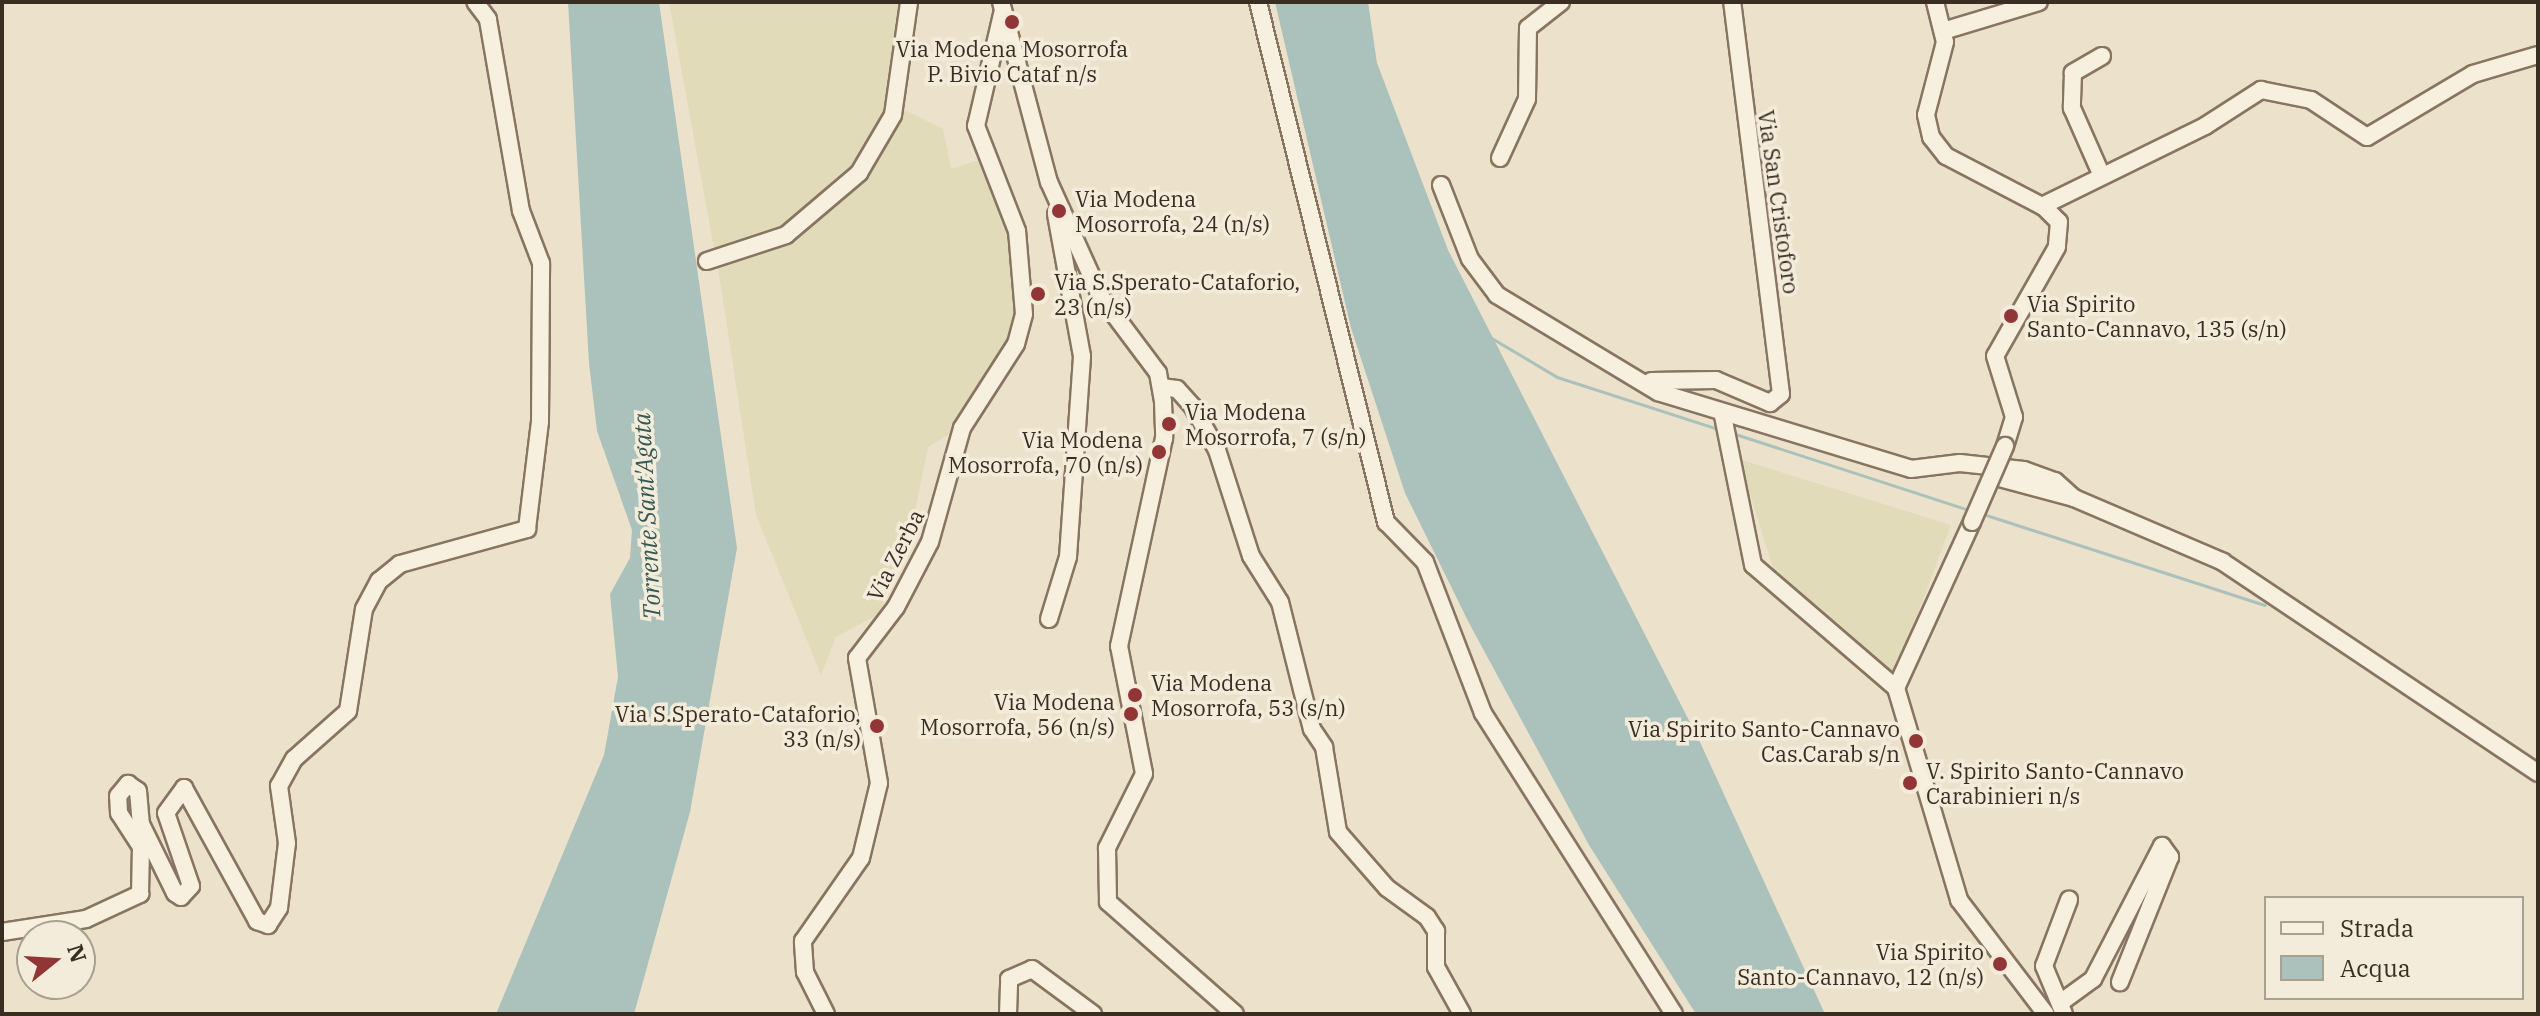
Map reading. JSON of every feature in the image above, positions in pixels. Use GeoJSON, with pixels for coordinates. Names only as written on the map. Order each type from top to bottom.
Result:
{"type":"FeatureCollection","features":[{"type":"Feature","properties":{"kind":"street"},"geometry":{"type":"LineString","coordinates":[[2,932],[86,919],[140,894],[141,847],[118,805],[128,784],[138,791],[141,824],[175,893],[181,897],[191,886],[166,813],[184,788],[257,921],[268,925],[279,908],[287,843],[279,786],[294,759],[348,711],[364,609],[379,581],[400,564],[522,537],[527,529],[540,422],[541,263],[521,211],[488,19],[475,2]]}},
{"type":"Feature","properties":{"kind":"street"},"geometry":{"type":"LineString","coordinates":[[707,261],[786,235],[859,173],[893,115],[909,2]]}},
{"type":"Feature","properties":{"kind":"street"},"geometry":{"type":"LineString","coordinates":[[1258,2],[1386,522],[1425,562],[1483,713],[1674,1014]]}},
{"type":"Feature","properties":{"kind":"street"},"geometry":{"type":"LineString","coordinates":[[1500,158],[1527,99],[1528,28],[1561,2]]}},
{"type":"Feature","properties":{"kind":"street","name":"Via San Cristoforo"},"geometry":{"type":"LineString","coordinates":[[1643,380],[1716,380],[1770,403],[1782,382],[1732,2]]}},
{"type":"Feature","properties":{"kind":"street"},"geometry":{"type":"LineString","coordinates":[[1896,688],[2005,446],[2014,417],[1995,356],[2057,247],[2059,222],[2042,206],[1946,156],[1931,137],[1926,115],[1943,31],[1935,2]]}},
{"type":"Feature","properties":{"kind":"street"},"geometry":{"type":"LineString","coordinates":[[1943,31],[2039,2]]}},
{"type":"Feature","properties":{"kind":"street"},"geometry":{"type":"LineString","coordinates":[[1002,6],[1050,183],[1082,356],[1068,557],[1049,619]]}},
{"type":"Feature","properties":{"kind":"street","name":"Via Zerba"},"geometry":{"type":"LineString","coordinates":[[826,1014],[805,972],[803,941],[856,869],[879,783],[857,658],[896,607],[930,542],[962,428],[1016,344],[1024,314],[1017,231],[976,126],[1002,6]]}},
{"type":"Feature","properties":{"kind":"street"},"geometry":{"type":"LineString","coordinates":[[2042,206],[2261,90],[2311,100],[2367,137],[2473,74],[2538,55]]}},
{"type":"Feature","properties":{"kind":"street"},"geometry":{"type":"LineString","coordinates":[[2102,56],[2073,73],[2072,108],[2102,176]]}},
{"type":"Feature","properties":{"kind":"street"},"geometry":{"type":"LineString","coordinates":[[1050,183],[1101,297],[1143,345],[1161,387],[1164,438],[1119,646],[1144,774],[1107,848],[1103,880],[1108,902],[1126,924],[1235,1014]]}},
{"type":"Feature","properties":{"kind":"street"},"geometry":{"type":"LineString","coordinates":[[1441,185],[1470,259],[1497,295],[1643,380],[1724,420],[1911,469],[1960,463],[2024,470],[2055,481],[2074,498]]}},
{"type":"Feature","properties":{"kind":"street"},"geometry":{"type":"LineString","coordinates":[[1161,387],[1177,389],[1199,418],[1251,556],[1280,602],[1312,729],[1324,747],[1338,832],[1387,888],[1427,917],[1436,931],[1436,967],[1462,1014]]}},
{"type":"Feature","properties":{"kind":"street"},"geometry":{"type":"LineString","coordinates":[[1724,420],[1748,545],[1764,581],[1896,688],[1959,900],[2046,1014]]}},
{"type":"Feature","properties":{"kind":"street"},"geometry":{"type":"LineString","coordinates":[[1992,476],[2074,498],[2223,562],[2538,773]]}},
{"type":"Feature","properties":{"kind":"street"},"geometry":{"type":"LineString","coordinates":[[2069,900],[2045,953],[2062,1008],[2093,979],[2162,846],[2170,857],[2120,982]]}},
{"type":"Feature","properties":{"kind":"street"},"geometry":{"type":"LineString","coordinates":[[1008,1014],[1009,979],[1032,969],[1093,1014]]}},
{"type":"Feature","properties":{"kind":"shaded area"},"geometry":{"type":"Polygon","coordinates":[[[669,2],[902,2],[887,116],[863,165],[780,232],[715,254],[669,2]]]}},
{"type":"Feature","properties":{"kind":"shaded area"},"geometry":{"type":"Polygon","coordinates":[[[903,109],[943,129],[951,169],[982,159],[1012,246],[1019,319],[951,433],[928,447],[912,526],[879,614],[836,637],[821,675],[756,515],[717,261],[787,239],[865,177],[903,109]]]}},
{"type":"Feature","properties":{"kind":"shaded area"},"geometry":{"type":"Polygon","coordinates":[[[1739,459],[1951,525],[1895,675],[1773,568],[1739,459]]]}},
{"type":"Feature","properties":{"kind":"water","name":"Torrente Sant'Agata"},"geometry":{"type":"Polygon","coordinates":[[[568,2],[659,2],[737,548],[690,812],[634,1014],[496,1014],[604,755],[618,677],[610,594],[630,558],[632,530],[597,431],[589,363],[568,2]]]}},
{"type":"Feature","properties":{"kind":"water"},"geometry":{"type":"Polygon","coordinates":[[[1275,2],[1368,2],[1377,63],[1448,250],[1699,740],[1825,1014],[1696,1014],[1589,845],[1469,623],[1405,493],[1351,328],[1275,2]]]}},
{"type":"Feature","properties":{"kind":"waterway"},"geometry":{"type":"LineString","coordinates":[[1488,336],[1557,377],[1721,430]]}},
{"type":"Feature","properties":{"kind":"waterway"},"geometry":{"type":"LineString","coordinates":[[1732,433],[1972,511]]}},
{"type":"Feature","properties":{"kind":"waterway"},"geometry":{"type":"LineString","coordinates":[[1983,514],[2265,605]]}},
{"type":"Feature","properties":{"kind":"place","name":"Via Modena Mosorrofa P. Bivio Cataf n/s"},"geometry":{"type":"Point","coordinates":[1012,22]}},
{"type":"Feature","properties":{"kind":"place","name":"Via Modena Mosorrofa, 24 (n/s)"},"geometry":{"type":"Point","coordinates":[1059,211]}},
{"type":"Feature","properties":{"kind":"place","name":"Via S.Sperato-Cataforio, 23 (n/s)"},"geometry":{"type":"Point","coordinates":[1038,294]}},
{"type":"Feature","properties":{"kind":"place","name":"Via Spirito Santo-Cannavo, 135 (s/n)"},"geometry":{"type":"Point","coordinates":[2011,316]}},
{"type":"Feature","properties":{"kind":"place","name":"Via Modena Mosorrofa, 7 (s/n)"},"geometry":{"type":"Point","coordinates":[1169,424]}},
{"type":"Feature","properties":{"kind":"place","name":"Via Modena Mosorrofa, 70 (n/s)"},"geometry":{"type":"Point","coordinates":[1159,452]}},
{"type":"Feature","properties":{"kind":"place","name":"Via Modena Mosorrofa, 53 (s/n)"},"geometry":{"type":"Point","coordinates":[1135,695]}},
{"type":"Feature","properties":{"kind":"place","name":"Via Modena Mosorrofa, 56 (n/s)"},"geometry":{"type":"Point","coordinates":[1131,714]}},
{"type":"Feature","properties":{"kind":"place","name":"Via S.Sperato-Cataforio, 33 (n/s)"},"geometry":{"type":"Point","coordinates":[877,726]}},
{"type":"Feature","properties":{"kind":"place","name":"Via Spirito Santo-Cannavo Cas.Carab s/n"},"geometry":{"type":"Point","coordinates":[1916,741]}},
{"type":"Feature","properties":{"kind":"place","name":"V. Spirito Santo-Cannavo Carabinieri n/s"},"geometry":{"type":"Point","coordinates":[1910,783]}},
{"type":"Feature","properties":{"kind":"place","name":"Via Spirito Santo-Cannavo, 12 (n/s)"},"geometry":{"type":"Point","coordinates":[2000,964]}}]}
